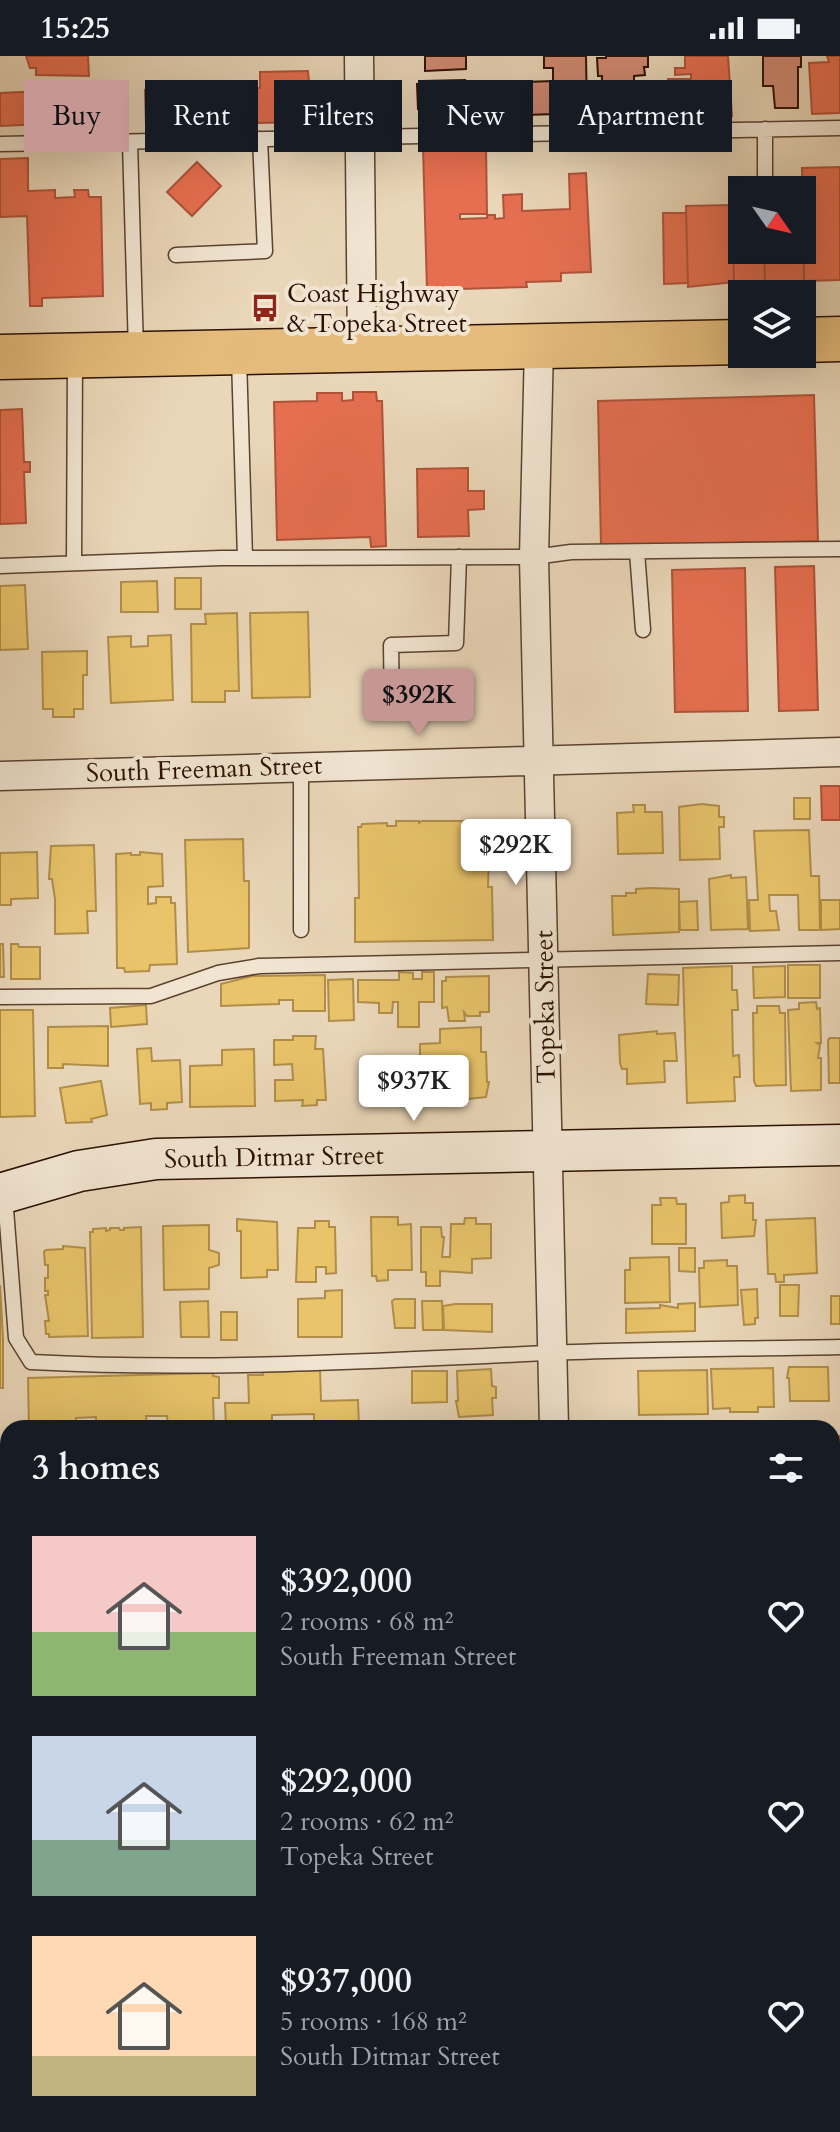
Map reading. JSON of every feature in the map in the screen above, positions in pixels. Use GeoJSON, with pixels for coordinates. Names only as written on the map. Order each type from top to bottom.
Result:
{"type":"FeatureCollection","features":[{"type":"Feature","properties":{"kind":"main road"},"geometry":{"type":"LineString","coordinates":[[816,340],[840,339]]}},
{"type":"Feature","properties":{"kind":"main road"},"geometry":{"type":"LineString","coordinates":[[0,357],[728,342]]}},
{"type":"Feature","properties":{"kind":"street"},"geometry":{"type":"LineString","coordinates":[[359,56],[359,80]]}},
{"type":"Feature","properties":{"kind":"street"},"geometry":{"type":"LineString","coordinates":[[360,152],[362,351]]}},
{"type":"Feature","properties":{"kind":"street","name":"Topeka Street"},"geometry":{"type":"LineString","coordinates":[[539,346],[534,557],[554,1420]]}},
{"type":"Feature","properties":{"kind":"street","name":"South Freeman Street"},"geometry":{"type":"LineString","coordinates":[[0,776],[840,752]]}},
{"type":"Feature","properties":{"kind":"street","name":"South Ditmar Street"},"geometry":{"type":"LineString","coordinates":[[2,1193],[79,1171],[156,1159],[840,1145]]}},
{"type":"Feature","properties":{"kind":"lane"},"geometry":{"type":"LineString","coordinates":[[402,136],[840,128]]}},
{"type":"Feature","properties":{"kind":"lane"},"geometry":{"type":"LineString","coordinates":[[765,129],[765,176]]}},
{"type":"Feature","properties":{"kind":"lane"},"geometry":{"type":"LineString","coordinates":[[176,255],[265,251],[260,139]]}},
{"type":"Feature","properties":{"kind":"lane"},"geometry":{"type":"LineString","coordinates":[[0,144],[274,139]]}},
{"type":"Feature","properties":{"kind":"lane"},"geometry":{"type":"LineString","coordinates":[[130,142],[136,355]]}},
{"type":"Feature","properties":{"kind":"lane"},"geometry":{"type":"LineString","coordinates":[[239,354],[245,558]]}},
{"type":"Feature","properties":{"kind":"lane"},"geometry":{"type":"LineString","coordinates":[[74,561],[75,355]]}},
{"type":"Feature","properties":{"kind":"lane"},"geometry":{"type":"LineString","coordinates":[[0,566],[74,561],[534,557],[571,552],[840,549]]}},
{"type":"Feature","properties":{"kind":"lane"},"geometry":{"type":"LineString","coordinates":[[637,552],[643,630]]}},
{"type":"Feature","properties":{"kind":"lane"},"geometry":{"type":"LineString","coordinates":[[392,711],[391,645],[456,643],[459,557]]}},
{"type":"Feature","properties":{"kind":"lane"},"geometry":{"type":"LineString","coordinates":[[301,766],[301,930]]}},
{"type":"Feature","properties":{"kind":"lane"},"geometry":{"type":"LineString","coordinates":[[0,997],[151,996],[218,973],[259,966],[840,953]]}},
{"type":"Feature","properties":{"kind":"lane"},"geometry":{"type":"LineString","coordinates":[[2,1193],[16,1338],[31,1362],[101,1365],[297,1363],[553,1353],[840,1347]]}},
{"type":"Feature","properties":{"kind":"building: Homes"},"geometry":{"type":"Polygon","coordinates":[[[175,578],[201,578],[201,609],[175,609],[175,578]]]}},
{"type":"Feature","properties":{"kind":"building: Homes"},"geometry":{"type":"Polygon","coordinates":[[[157,581],[158,612],[121,612],[121,582],[157,581]]]}},
{"type":"Feature","properties":{"kind":"building: Homes"},"geometry":{"type":"Polygon","coordinates":[[[25,585],[28,649],[0,650],[0,586],[25,585]]]}},
{"type":"Feature","properties":{"kind":"building: Homes"},"geometry":{"type":"Polygon","coordinates":[[[308,612],[310,697],[252,698],[250,613],[308,612]]]}},
{"type":"Feature","properties":{"kind":"building: Homes"},"geometry":{"type":"Polygon","coordinates":[[[237,613],[239,691],[225,691],[225,702],[192,702],[191,624],[206,624],[205,614],[237,613]]]}},
{"type":"Feature","properties":{"kind":"building: Homes"},"geometry":{"type":"Polygon","coordinates":[[[171,635],[173,700],[111,703],[108,637],[131,636],[131,647],[148,646],[148,636],[171,635]]]}},
{"type":"Feature","properties":{"kind":"building: Homes"},"geometry":{"type":"Polygon","coordinates":[[[87,651],[83,709],[74,709],[74,717],[53,717],[53,709],[43,709],[42,652],[87,651]]]}},
{"type":"Feature","properties":{"kind":"building: Homes"},"geometry":{"type":"Polygon","coordinates":[[[794,798],[810,798],[810,819],[794,819],[794,798]]]}},
{"type":"Feature","properties":{"kind":"building: Homes"},"geometry":{"type":"Polygon","coordinates":[[[702,804],[719,806],[719,817],[724,817],[724,827],[719,827],[720,859],[680,860],[679,807],[702,804]]]}},
{"type":"Feature","properties":{"kind":"building: Homes"},"geometry":{"type":"Polygon","coordinates":[[[633,805],[645,805],[645,812],[662,812],[663,853],[618,854],[617,813],[634,812],[633,805]]]}},
{"type":"Feature","properties":{"kind":"building: Homes"},"geometry":{"type":"Polygon","coordinates":[[[396,821],[490,821],[488,887],[492,887],[493,940],[355,942],[355,898],[359,898],[358,827],[362,824],[387,823],[387,826],[396,826],[396,821]]]}},
{"type":"Feature","properties":{"kind":"building: Homes"},"geometry":{"type":"Polygon","coordinates":[[[809,830],[811,876],[819,876],[820,930],[799,930],[798,895],[769,895],[770,911],[776,911],[779,930],[750,931],[749,900],[758,900],[754,831],[809,830]]]}},
{"type":"Feature","properties":{"kind":"building: Homes"},"geometry":{"type":"Polygon","coordinates":[[[243,839],[244,881],[249,881],[249,948],[188,952],[185,840],[243,839]]]}},
{"type":"Feature","properties":{"kind":"building: Homes"},"geometry":{"type":"Polygon","coordinates":[[[94,845],[96,911],[87,911],[88,933],[55,934],[55,899],[52,879],[49,879],[51,846],[94,845]]]}},
{"type":"Feature","properties":{"kind":"building: Homes"},"geometry":{"type":"Polygon","coordinates":[[[37,852],[38,898],[11,899],[11,905],[0,905],[0,853],[37,852]]]}},
{"type":"Feature","properties":{"kind":"building: Homes"},"geometry":{"type":"Polygon","coordinates":[[[140,852],[162,854],[163,886],[148,887],[148,904],[156,903],[156,897],[171,897],[171,903],[175,903],[177,964],[150,965],[149,971],[125,972],[124,968],[117,968],[116,854],[140,855],[140,852]]]}},
{"type":"Feature","properties":{"kind":"building: Homes"},"geometry":{"type":"Polygon","coordinates":[[[731,875],[731,878],[746,877],[748,929],[711,930],[709,879],[731,875]]]}},
{"type":"Feature","properties":{"kind":"building: Homes"},"geometry":{"type":"Polygon","coordinates":[[[636,889],[679,889],[679,932],[613,935],[612,896],[626,896],[626,893],[636,893],[636,889]]]}},
{"type":"Feature","properties":{"kind":"building: Homes"},"geometry":{"type":"Polygon","coordinates":[[[821,900],[840,900],[840,929],[821,930],[821,900]]]}},
{"type":"Feature","properties":{"kind":"building: Homes"},"geometry":{"type":"Polygon","coordinates":[[[697,901],[698,930],[680,930],[679,902],[697,901]]]}},
{"type":"Feature","properties":{"kind":"building: Homes"},"geometry":{"type":"Polygon","coordinates":[[[0,944],[3,944],[4,977],[0,977],[0,944]]]}},
{"type":"Feature","properties":{"kind":"building: Homes"},"geometry":{"type":"Polygon","coordinates":[[[11,944],[40,947],[40,979],[11,979],[11,944]]]}},
{"type":"Feature","properties":{"kind":"building: Homes"},"geometry":{"type":"Polygon","coordinates":[[[788,965],[820,965],[820,998],[788,998],[788,965]]]}},
{"type":"Feature","properties":{"kind":"building: Homes"},"geometry":{"type":"Polygon","coordinates":[[[732,966],[732,990],[737,990],[738,1010],[732,1010],[733,1056],[739,1055],[740,1077],[734,1077],[735,1101],[687,1103],[683,968],[732,966]]]}},
{"type":"Feature","properties":{"kind":"building: Homes"},"geometry":{"type":"Polygon","coordinates":[[[785,966],[785,997],[754,998],[753,967],[785,966]]]}},
{"type":"Feature","properties":{"kind":"building: Homes"},"geometry":{"type":"Polygon","coordinates":[[[399,972],[413,973],[413,979],[422,979],[422,972],[434,972],[434,1002],[419,1002],[419,1027],[398,1027],[398,1002],[393,1002],[392,1013],[379,1013],[379,1003],[358,1002],[358,980],[399,980],[399,972]]]}},
{"type":"Feature","properties":{"kind":"building: Homes"},"geometry":{"type":"Polygon","coordinates":[[[648,974],[679,975],[678,1005],[646,1004],[648,974]]]}},
{"type":"Feature","properties":{"kind":"building: Homes"},"geometry":{"type":"Polygon","coordinates":[[[325,975],[325,1011],[293,1011],[293,1000],[279,1000],[279,1004],[221,1006],[221,984],[252,976],[325,975]]]}},
{"type":"Feature","properties":{"kind":"building: Homes"},"geometry":{"type":"Polygon","coordinates":[[[489,976],[489,1012],[467,1016],[464,1012],[465,1021],[449,1021],[447,1007],[442,1008],[442,981],[446,981],[446,977],[489,976]]]}},
{"type":"Feature","properties":{"kind":"building: Homes"},"geometry":{"type":"Polygon","coordinates":[[[353,979],[354,1020],[329,1021],[328,980],[353,979]]]}},
{"type":"Feature","properties":{"kind":"building: Homes"},"geometry":{"type":"Polygon","coordinates":[[[816,1002],[817,1009],[820,1008],[821,1043],[817,1043],[820,1045],[821,1090],[791,1091],[788,1010],[799,1009],[799,1003],[816,1002]]]}},
{"type":"Feature","properties":{"kind":"building: Homes"},"geometry":{"type":"Polygon","coordinates":[[[146,1005],[147,1024],[111,1027],[110,1008],[146,1005]]]}},
{"type":"Feature","properties":{"kind":"building: Homes"},"geometry":{"type":"Polygon","coordinates":[[[757,1006],[779,1006],[780,1013],[785,1013],[786,1085],[756,1086],[754,1081],[753,1013],[757,1013],[757,1006]]]}},
{"type":"Feature","properties":{"kind":"building: Homes"},"geometry":{"type":"Polygon","coordinates":[[[0,1010],[33,1010],[35,1116],[0,1117],[0,1010]]]}},
{"type":"Feature","properties":{"kind":"building: Homes"},"geometry":{"type":"Polygon","coordinates":[[[108,1026],[108,1066],[63,1064],[63,1068],[48,1068],[48,1027],[108,1026]]]}},
{"type":"Feature","properties":{"kind":"building: Homes"},"geometry":{"type":"Polygon","coordinates":[[[481,1027],[481,1052],[486,1052],[489,1082],[486,1097],[439,1102],[439,1099],[424,1099],[420,1044],[440,1043],[440,1029],[481,1027]]]}},
{"type":"Feature","properties":{"kind":"building: Homes"},"geometry":{"type":"Polygon","coordinates":[[[657,1031],[657,1034],[675,1033],[677,1061],[664,1061],[665,1082],[627,1084],[627,1069],[622,1069],[620,1063],[619,1035],[657,1031]]]}},
{"type":"Feature","properties":{"kind":"building: Homes"},"geometry":{"type":"Polygon","coordinates":[[[293,1036],[316,1036],[315,1049],[323,1049],[326,1100],[317,1100],[317,1105],[302,1106],[303,1100],[275,1101],[275,1080],[293,1080],[292,1064],[274,1065],[274,1040],[293,1040],[293,1036]]]}},
{"type":"Feature","properties":{"kind":"building: Homes"},"geometry":{"type":"Polygon","coordinates":[[[830,1038],[840,1038],[840,1083],[829,1083],[830,1038]]]}},
{"type":"Feature","properties":{"kind":"building: Homes"},"geometry":{"type":"Polygon","coordinates":[[[151,1048],[152,1061],[180,1060],[182,1102],[167,1103],[167,1109],[151,1110],[151,1103],[140,1104],[137,1049],[151,1048]]]}},
{"type":"Feature","properties":{"kind":"building: Homes"},"geometry":{"type":"Polygon","coordinates":[[[254,1049],[255,1106],[190,1107],[190,1066],[222,1065],[222,1050],[254,1049]]]}},
{"type":"Feature","properties":{"kind":"building: Homes"},"geometry":{"type":"Polygon","coordinates":[[[368,1058],[416,1058],[416,1094],[369,1094],[368,1058]]]}},
{"type":"Feature","properties":{"kind":"building: Homes"},"geometry":{"type":"Polygon","coordinates":[[[101,1081],[107,1115],[91,1119],[92,1122],[66,1123],[60,1088],[101,1081]]]}},
{"type":"Feature","properties":{"kind":"building: Homes"},"geometry":{"type":"Polygon","coordinates":[[[745,1195],[745,1203],[753,1203],[753,1220],[756,1220],[754,1236],[722,1238],[721,1203],[729,1202],[729,1196],[745,1195]]]}},
{"type":"Feature","properties":{"kind":"building: Homes"},"geometry":{"type":"Polygon","coordinates":[[[660,1198],[676,1198],[677,1204],[686,1204],[686,1244],[652,1244],[652,1205],[661,1205],[660,1198]]]}},
{"type":"Feature","properties":{"kind":"building: Homes"},"geometry":{"type":"Polygon","coordinates":[[[371,1217],[398,1217],[398,1225],[411,1224],[412,1270],[388,1270],[388,1280],[377,1281],[376,1276],[372,1276],[371,1217]]]}},
{"type":"Feature","properties":{"kind":"building: Homes"},"geometry":{"type":"Polygon","coordinates":[[[465,1218],[476,1218],[476,1224],[491,1224],[491,1258],[472,1259],[472,1273],[440,1271],[440,1286],[426,1286],[426,1272],[421,1272],[421,1227],[441,1227],[444,1237],[442,1257],[450,1257],[451,1224],[464,1224],[465,1218]]]}},
{"type":"Feature","properties":{"kind":"building: Homes"},"geometry":{"type":"Polygon","coordinates":[[[815,1218],[817,1273],[784,1275],[784,1282],[776,1282],[775,1274],[768,1274],[766,1220],[815,1218]]]}},
{"type":"Feature","properties":{"kind":"building: Homes"},"geometry":{"type":"Polygon","coordinates":[[[237,1219],[277,1222],[278,1270],[267,1270],[267,1277],[241,1278],[241,1231],[237,1231],[237,1219]]]}},
{"type":"Feature","properties":{"kind":"building: Homes"},"geometry":{"type":"Polygon","coordinates":[[[315,1221],[329,1221],[329,1227],[335,1227],[336,1273],[326,1274],[326,1267],[316,1267],[316,1282],[296,1282],[298,1228],[315,1228],[315,1221]]]}},
{"type":"Feature","properties":{"kind":"building: Homes"},"geometry":{"type":"Polygon","coordinates":[[[209,1225],[209,1250],[219,1253],[219,1265],[209,1268],[209,1289],[164,1290],[163,1226],[209,1225]]]}},
{"type":"Feature","properties":{"kind":"building: Homes"},"geometry":{"type":"Polygon","coordinates":[[[141,1227],[143,1337],[92,1338],[90,1232],[93,1229],[106,1228],[106,1231],[110,1228],[124,1230],[141,1227]]]}},
{"type":"Feature","properties":{"kind":"building: Homes"},"geometry":{"type":"Polygon","coordinates":[[[63,1246],[85,1248],[88,1336],[49,1337],[46,1334],[45,1321],[49,1321],[45,1278],[48,1278],[48,1265],[45,1265],[44,1252],[63,1249],[63,1246]]]}},
{"type":"Feature","properties":{"kind":"building: Homes"},"geometry":{"type":"Polygon","coordinates":[[[679,1248],[695,1248],[695,1272],[679,1271],[679,1248]]]}},
{"type":"Feature","properties":{"kind":"building: Homes"},"geometry":{"type":"Polygon","coordinates":[[[669,1257],[670,1302],[625,1303],[625,1270],[630,1270],[630,1258],[669,1257]]]}},
{"type":"Feature","properties":{"kind":"building: Homes"},"geometry":{"type":"Polygon","coordinates":[[[727,1260],[727,1266],[737,1266],[738,1305],[700,1307],[699,1268],[704,1268],[704,1261],[727,1260]]]}},
{"type":"Feature","properties":{"kind":"building: Homes"},"geometry":{"type":"Polygon","coordinates":[[[0,1285],[3,1339],[3,1388],[0,1388],[0,1285]]]}},
{"type":"Feature","properties":{"kind":"building: Homes"},"geometry":{"type":"Polygon","coordinates":[[[780,1285],[799,1285],[798,1316],[780,1316],[780,1285]]]}},
{"type":"Feature","properties":{"kind":"building: Homes"},"geometry":{"type":"Polygon","coordinates":[[[757,1289],[758,1318],[755,1318],[755,1324],[744,1325],[741,1290],[757,1289]]]}},
{"type":"Feature","properties":{"kind":"building: Homes"},"geometry":{"type":"Polygon","coordinates":[[[342,1290],[342,1337],[298,1337],[298,1299],[325,1298],[325,1291],[342,1290]]]}},
{"type":"Feature","properties":{"kind":"building: Homes"},"geometry":{"type":"Polygon","coordinates":[[[831,1296],[840,1296],[840,1324],[831,1324],[831,1296]]]}},
{"type":"Feature","properties":{"kind":"building: Homes"},"geometry":{"type":"Polygon","coordinates":[[[415,1299],[415,1328],[395,1328],[392,1301],[415,1299]]]}},
{"type":"Feature","properties":{"kind":"building: Homes"},"geometry":{"type":"Polygon","coordinates":[[[208,1301],[209,1337],[181,1337],[180,1302],[208,1301]]]}},
{"type":"Feature","properties":{"kind":"building: Homes"},"geometry":{"type":"Polygon","coordinates":[[[422,1301],[442,1301],[443,1330],[423,1330],[422,1301]]]}},
{"type":"Feature","properties":{"kind":"building: Homes"},"geometry":{"type":"Polygon","coordinates":[[[695,1303],[695,1331],[626,1333],[626,1309],[660,1308],[660,1305],[678,1308],[678,1304],[695,1303]]]}},
{"type":"Feature","properties":{"kind":"building: Homes"},"geometry":{"type":"Polygon","coordinates":[[[492,1304],[492,1332],[444,1330],[443,1306],[492,1304]]]}},
{"type":"Feature","properties":{"kind":"building: Homes"},"geometry":{"type":"Polygon","coordinates":[[[221,1312],[237,1312],[237,1340],[221,1340],[221,1312]]]}},
{"type":"Feature","properties":{"kind":"building: Homes"},"geometry":{"type":"Polygon","coordinates":[[[789,1367],[828,1367],[829,1401],[790,1401],[789,1367]]]}},
{"type":"Feature","properties":{"kind":"building: Homes"},"geometry":{"type":"Polygon","coordinates":[[[773,1368],[774,1407],[758,1407],[758,1412],[713,1409],[711,1369],[773,1368]]]}},
{"type":"Feature","properties":{"kind":"building: Homes"},"geometry":{"type":"Polygon","coordinates":[[[491,1369],[492,1386],[496,1387],[496,1398],[492,1398],[493,1415],[459,1417],[457,1371],[491,1369]]]}},
{"type":"Feature","properties":{"kind":"building: Homes"},"geometry":{"type":"Polygon","coordinates":[[[320,1370],[321,1401],[358,1400],[359,1420],[314,1420],[314,1414],[272,1415],[272,1420],[226,1420],[225,1403],[249,1403],[248,1375],[263,1375],[262,1372],[320,1370]]]}},
{"type":"Feature","properties":{"kind":"building: Homes"},"geometry":{"type":"Polygon","coordinates":[[[707,1370],[708,1414],[639,1415],[638,1371],[707,1370]]]}},
{"type":"Feature","properties":{"kind":"building: Homes"},"geometry":{"type":"Polygon","coordinates":[[[412,1371],[447,1371],[447,1402],[412,1403],[412,1371]]]}},
{"type":"Feature","properties":{"kind":"building: Homes"},"geometry":{"type":"Polygon","coordinates":[[[213,1373],[213,1376],[219,1377],[219,1398],[213,1398],[214,1420],[167,1420],[167,1416],[146,1416],[146,1420],[96,1420],[96,1417],[29,1420],[28,1378],[213,1373]]]}},
{"type":"Feature","properties":{"kind":"building: Shops"},"geometry":{"type":"Polygon","coordinates":[[[26,56],[88,56],[89,76],[36,75],[36,68],[30,68],[26,56]]]}},
{"type":"Feature","properties":{"kind":"building: Shops"},"geometry":{"type":"Polygon","coordinates":[[[685,56],[728,56],[730,80],[668,80],[691,79],[691,74],[675,75],[675,68],[685,68],[685,56]]]}},
{"type":"Feature","properties":{"kind":"building: Shops"},"geometry":{"type":"Polygon","coordinates":[[[827,56],[840,56],[840,113],[812,114],[809,63],[829,62],[827,56]]]}},
{"type":"Feature","properties":{"kind":"building: Shops"},"geometry":{"type":"Polygon","coordinates":[[[308,71],[309,80],[274,80],[274,123],[258,123],[260,72],[308,71]]]}},
{"type":"Feature","properties":{"kind":"building: Shops"},"geometry":{"type":"Polygon","coordinates":[[[24,92],[24,125],[0,126],[0,93],[24,92]]]}},
{"type":"Feature","properties":{"kind":"building: Shops"},"geometry":{"type":"Polygon","coordinates":[[[423,152],[486,152],[487,214],[460,214],[460,219],[487,218],[487,215],[495,215],[495,219],[504,218],[503,195],[522,194],[522,211],[570,209],[569,174],[586,173],[591,272],[561,273],[561,281],[526,282],[527,287],[427,290],[423,152]]]}},
{"type":"Feature","properties":{"kind":"building: Shops"},"geometry":{"type":"Polygon","coordinates":[[[28,158],[28,191],[55,190],[55,198],[75,197],[74,190],[88,190],[89,197],[101,197],[103,296],[42,298],[42,306],[30,306],[27,216],[0,217],[0,159],[28,158]]]}},
{"type":"Feature","properties":{"kind":"building: Shops"},"geometry":{"type":"Polygon","coordinates":[[[197,162],[221,186],[192,216],[167,192],[197,162]]]}},
{"type":"Feature","properties":{"kind":"building: Shops"},"geometry":{"type":"Polygon","coordinates":[[[840,167],[840,280],[804,280],[804,264],[816,264],[816,176],[802,176],[802,168],[840,167]]]}},
{"type":"Feature","properties":{"kind":"building: Shops"},"geometry":{"type":"Polygon","coordinates":[[[728,205],[728,264],[734,264],[734,280],[688,287],[686,206],[728,205]]]}},
{"type":"Feature","properties":{"kind":"building: Shops"},"geometry":{"type":"Polygon","coordinates":[[[663,213],[686,213],[688,283],[664,284],[663,213]]]}},
{"type":"Feature","properties":{"kind":"building: Shops"},"geometry":{"type":"Polygon","coordinates":[[[734,264],[764,264],[765,280],[734,280],[734,264]]]}},
{"type":"Feature","properties":{"kind":"building: Shops"},"geometry":{"type":"Polygon","coordinates":[[[764,264],[804,264],[804,280],[765,280],[764,264]]]}},
{"type":"Feature","properties":{"kind":"building: Shops"},"geometry":{"type":"Polygon","coordinates":[[[353,392],[376,392],[377,401],[382,401],[386,546],[371,547],[370,537],[277,540],[274,402],[317,401],[317,393],[342,393],[342,401],[353,400],[353,392]]]}},
{"type":"Feature","properties":{"kind":"building: Shops"},"geometry":{"type":"Polygon","coordinates":[[[814,395],[818,541],[601,546],[598,401],[814,395]]]}},
{"type":"Feature","properties":{"kind":"building: Shops"},"geometry":{"type":"Polygon","coordinates":[[[22,409],[24,462],[30,462],[30,472],[24,472],[26,523],[0,524],[0,410],[22,409]]]}},
{"type":"Feature","properties":{"kind":"building: Shops"},"geometry":{"type":"Polygon","coordinates":[[[468,468],[468,491],[484,491],[484,509],[468,510],[469,536],[418,537],[417,469],[468,468]]]}},
{"type":"Feature","properties":{"kind":"building: Shops"},"geometry":{"type":"Polygon","coordinates":[[[814,566],[818,710],[779,711],[775,567],[814,566]]]}},
{"type":"Feature","properties":{"kind":"building: Shops"},"geometry":{"type":"Polygon","coordinates":[[[745,568],[748,711],[675,712],[672,570],[745,568]]]}},
{"type":"Feature","properties":{"kind":"building: Shops"},"geometry":{"type":"Polygon","coordinates":[[[821,786],[840,786],[840,820],[822,820],[821,786]]]}},
{"type":"Feature","properties":{"kind":"building: Other"},"geometry":{"type":"Polygon","coordinates":[[[425,56],[466,56],[466,69],[425,71],[425,56]]]}},
{"type":"Feature","properties":{"kind":"building: Other"},"geometry":{"type":"Polygon","coordinates":[[[544,56],[586,56],[586,80],[553,80],[553,68],[544,68],[544,56]]]}},
{"type":"Feature","properties":{"kind":"building: Other"},"geometry":{"type":"Polygon","coordinates":[[[648,56],[648,67],[644,67],[645,75],[634,76],[634,80],[602,80],[602,76],[598,76],[597,58],[648,56]]]}},
{"type":"Feature","properties":{"kind":"building: Other"},"geometry":{"type":"Polygon","coordinates":[[[763,56],[801,56],[798,108],[775,108],[773,86],[763,86],[763,56]]]}},
{"type":"Feature","properties":{"kind":"building: Other"},"geometry":{"type":"Polygon","coordinates":[[[549,81],[549,114],[533,115],[533,82],[549,81]]]}},
{"type":"Feature","properties":{"kind":"place","name":"Coast Highway & Topeka Street"},"geometry":{"type":"Point","coordinates":[265,308]}}]}
